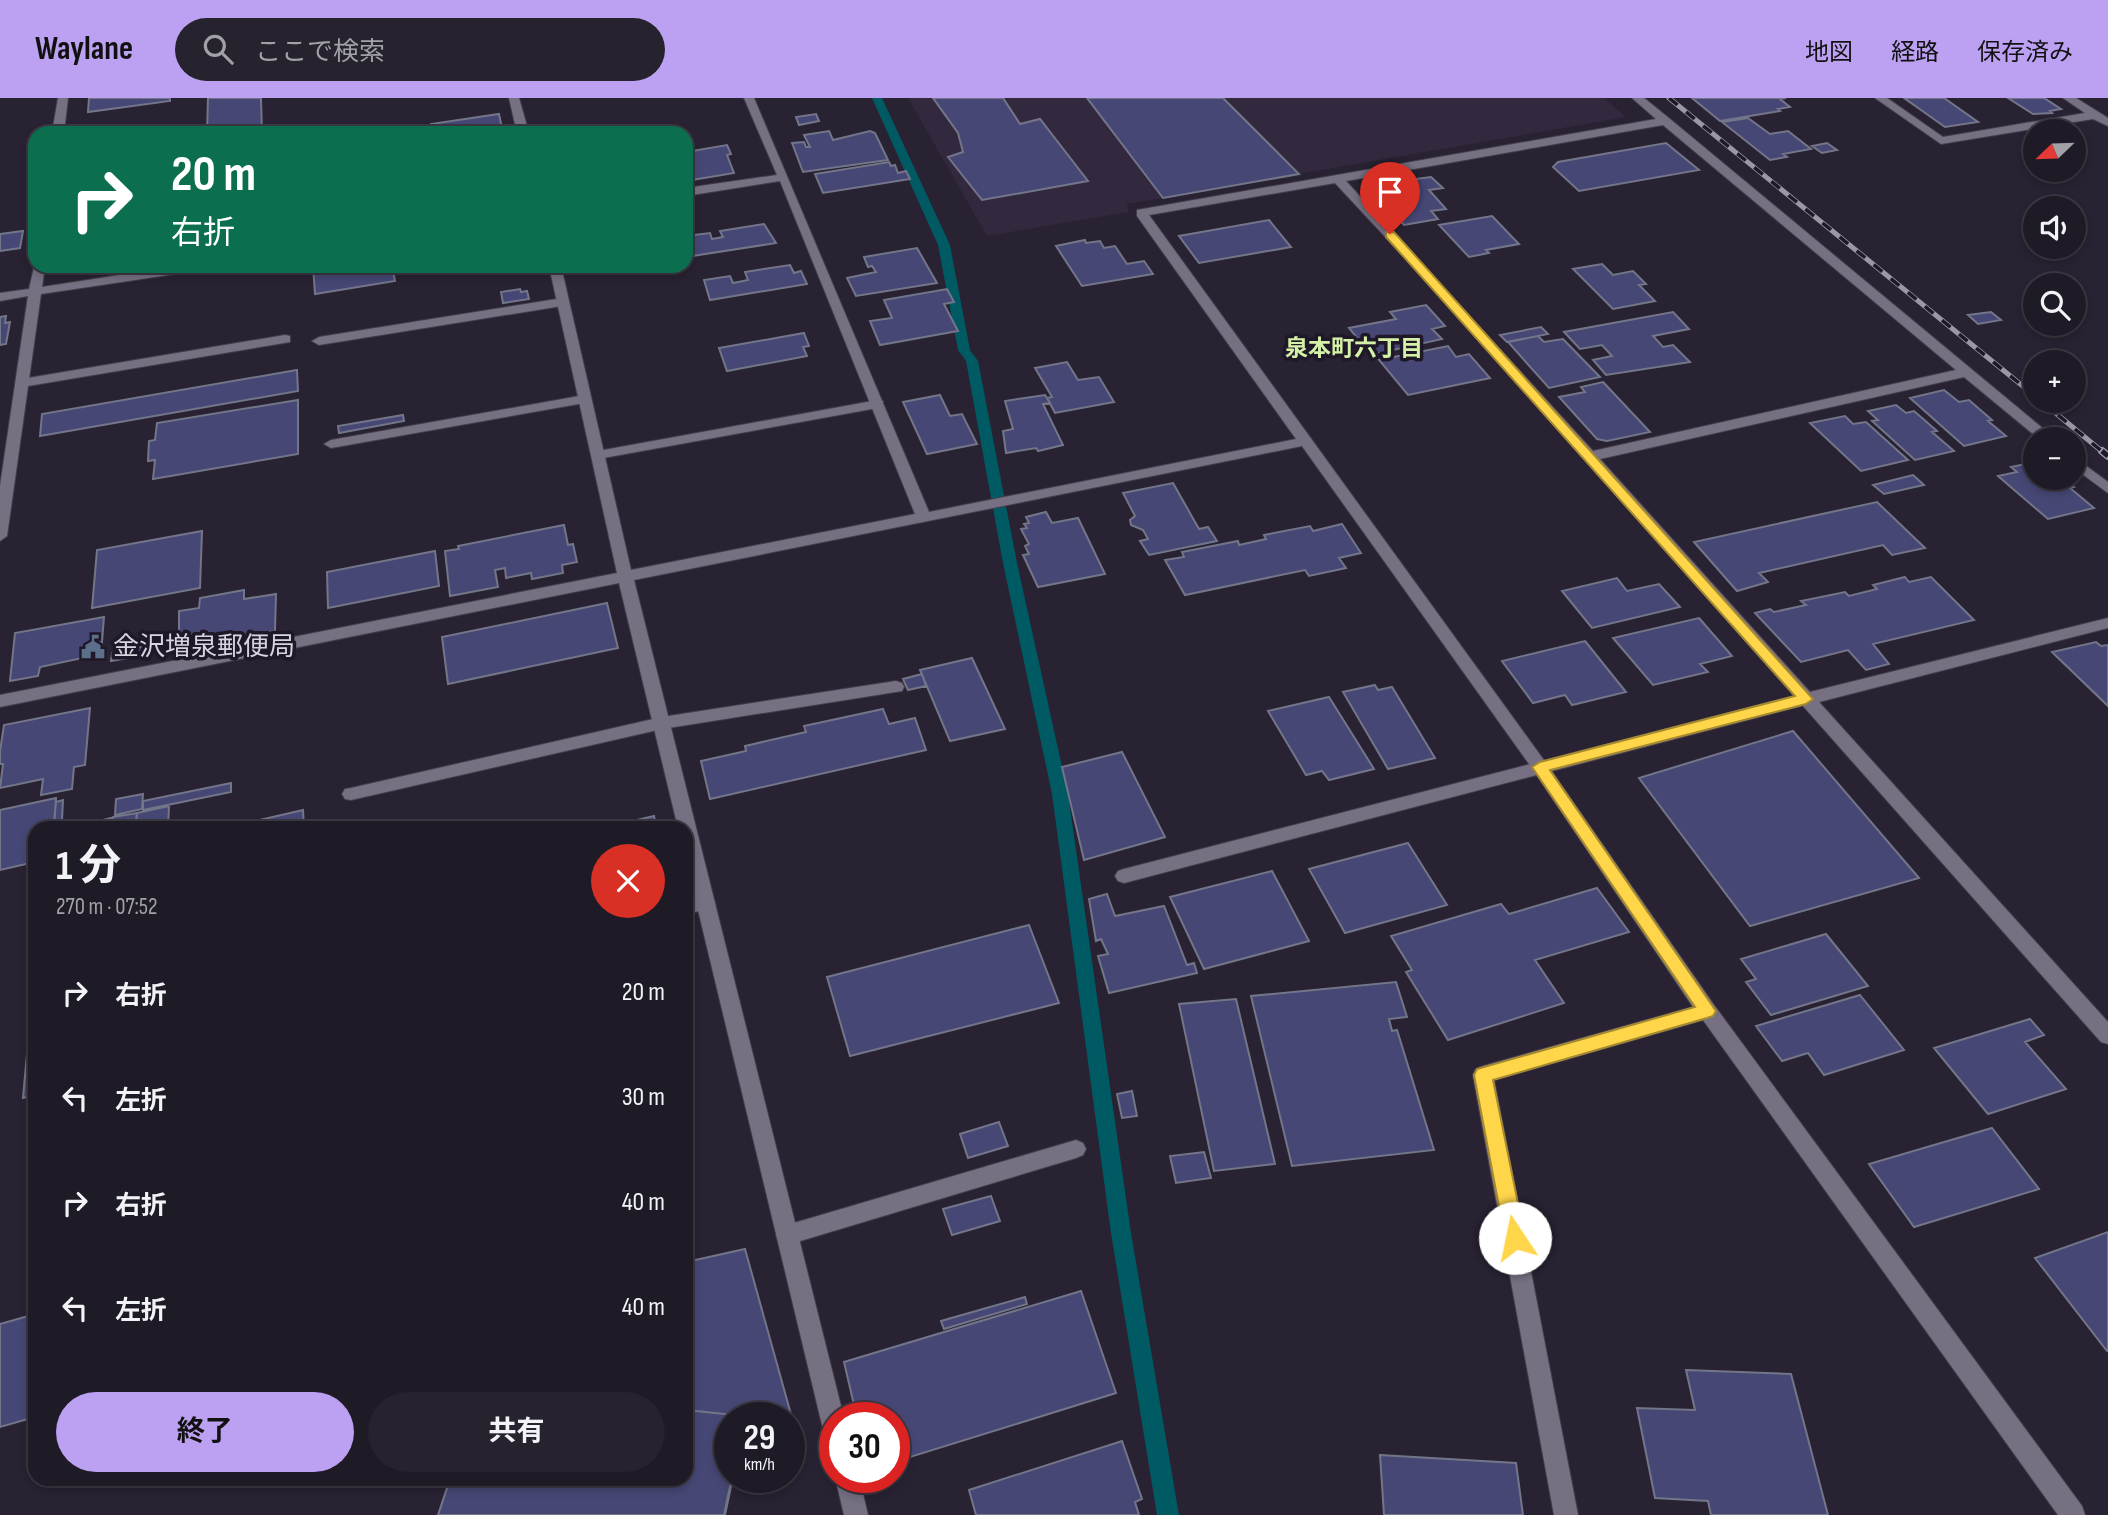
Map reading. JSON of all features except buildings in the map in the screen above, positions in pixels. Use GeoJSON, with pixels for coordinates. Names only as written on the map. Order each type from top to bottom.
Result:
{"type":"FeatureCollection","features":[{"type":"Feature","properties":{"kind":"street"},"geometry":{"type":"LineString","coordinates":[[59,126],[63,98]]}},
{"type":"Feature","properties":{"kind":"street"},"geometry":{"type":"LineString","coordinates":[[514,98],[521,126]]}},
{"type":"Feature","properties":{"kind":"street"},"geometry":{"type":"LineString","coordinates":[[749,98],[923,516]]}},
{"type":"Feature","properties":{"kind":"street"},"geometry":{"type":"LineString","coordinates":[[1637,98],[2033,427]]}},
{"type":"Feature","properties":{"kind":"street"},"geometry":{"type":"LineString","coordinates":[[1880,98],[1941,141],[2095,115]]}},
{"type":"Feature","properties":{"kind":"street"},"geometry":{"type":"LineString","coordinates":[[2068,98],[2108,123]]}},
{"type":"Feature","properties":{"kind":"street"},"geometry":{"type":"LineString","coordinates":[[1666,121],[1141,213],[1540,767],[1707,1011],[2073,1515]]}},
{"type":"Feature","properties":{"kind":"street"},"geometry":{"type":"LineString","coordinates":[[693,191],[784,177]]}},
{"type":"Feature","properties":{"kind":"street"},"geometry":{"type":"LineString","coordinates":[[1339,180],[1424,271],[2108,1036]]}},
{"type":"Feature","properties":{"kind":"street"},"geometry":{"type":"LineString","coordinates":[[0,536],[38,273]]}},
{"type":"Feature","properties":{"kind":"street"},"geometry":{"type":"LineString","coordinates":[[0,297],[157,273]]}},
{"type":"Feature","properties":{"kind":"street"},"geometry":{"type":"LineString","coordinates":[[557,273],[625,576],[686,821]]}},
{"type":"Feature","properties":{"kind":"street"},"geometry":{"type":"LineString","coordinates":[[319,341],[563,302]]}},
{"type":"Feature","properties":{"kind":"street"},"geometry":{"type":"LineString","coordinates":[[22,383],[285,339]]}},
{"type":"Feature","properties":{"kind":"street"},"geometry":{"type":"LineString","coordinates":[[1588,457],[1967,372]]}},
{"type":"Feature","properties":{"kind":"street"},"geometry":{"type":"LineString","coordinates":[[331,444],[585,399]]}},
{"type":"Feature","properties":{"kind":"street"},"geometry":{"type":"LineString","coordinates":[[598,455],[878,404]]}},
{"type":"Feature","properties":{"kind":"street"},"geometry":{"type":"LineString","coordinates":[[0,701],[1307,441]]}},
{"type":"Feature","properties":{"kind":"street"},"geometry":{"type":"LineString","coordinates":[[2086,471],[2108,489]]}},
{"type":"Feature","properties":{"kind":"street"},"geometry":{"type":"LineString","coordinates":[[1124,876],[2108,623]]}},
{"type":"Feature","properties":{"kind":"street"},"geometry":{"type":"LineString","coordinates":[[351,794],[662,723],[896,687]]}},
{"type":"Feature","properties":{"kind":"street"},"geometry":{"type":"LineString","coordinates":[[693,849],[828,1402]]}},
{"type":"Feature","properties":{"kind":"street"},"geometry":{"type":"LineString","coordinates":[[693,905],[706,902]]}},
{"type":"Feature","properties":{"kind":"street"},"geometry":{"type":"LineString","coordinates":[[1566,1515],[1483,1075],[1707,1011]]}},
{"type":"Feature","properties":{"kind":"street"},"geometry":{"type":"LineString","coordinates":[[787,1235],[1076,1149]]}},
{"type":"Feature","properties":{"kind":"street"},"geometry":{"type":"LineString","coordinates":[[851,1493],[856,1515]]}},
{"type":"Feature","properties":{"kind":"shaded area"},"geometry":{"type":"Polygon","coordinates":[[[908,98],[1604,98],[1626,117],[1127,204],[1129,212],[987,236],[908,98]]]}},
{"type":"Feature","properties":{"kind":"waterway"},"geometry":{"type":"LineString","coordinates":[[877,98],[944,245],[964,350],[972,361],[1010,563],[1060,794],[1121,1233],[1168,1515]]}},
{"type":"Feature","properties":{"kind":"railway"},"geometry":{"type":"LineString","coordinates":[[1669,98],[2023,386]]}},
{"type":"Feature","properties":{"kind":"railway"},"geometry":{"type":"LineString","coordinates":[[2056,413],[2104,453]]}},
{"type":"Feature","properties":{"kind":"railway"},"geometry":{"type":"LineString","coordinates":[[2102,451],[2108,456]]}},
{"type":"Feature","properties":{"kind":"place","name":"金沢増泉郵便局"},"geometry":{"type":"Point","coordinates":[93,647]}},
{"type":"Feature","properties":{"kind":"district","name":"泉本町六丁目"},"geometry":{"type":"Point","coordinates":[1354,349]}},
{"type":"Feature","properties":{"kind":"route"},"geometry":{"type":"LineString","coordinates":[[1390,234],[1806,699],[1540,767],[1707,1011],[1483,1075],[1515,1238]]}}]}
